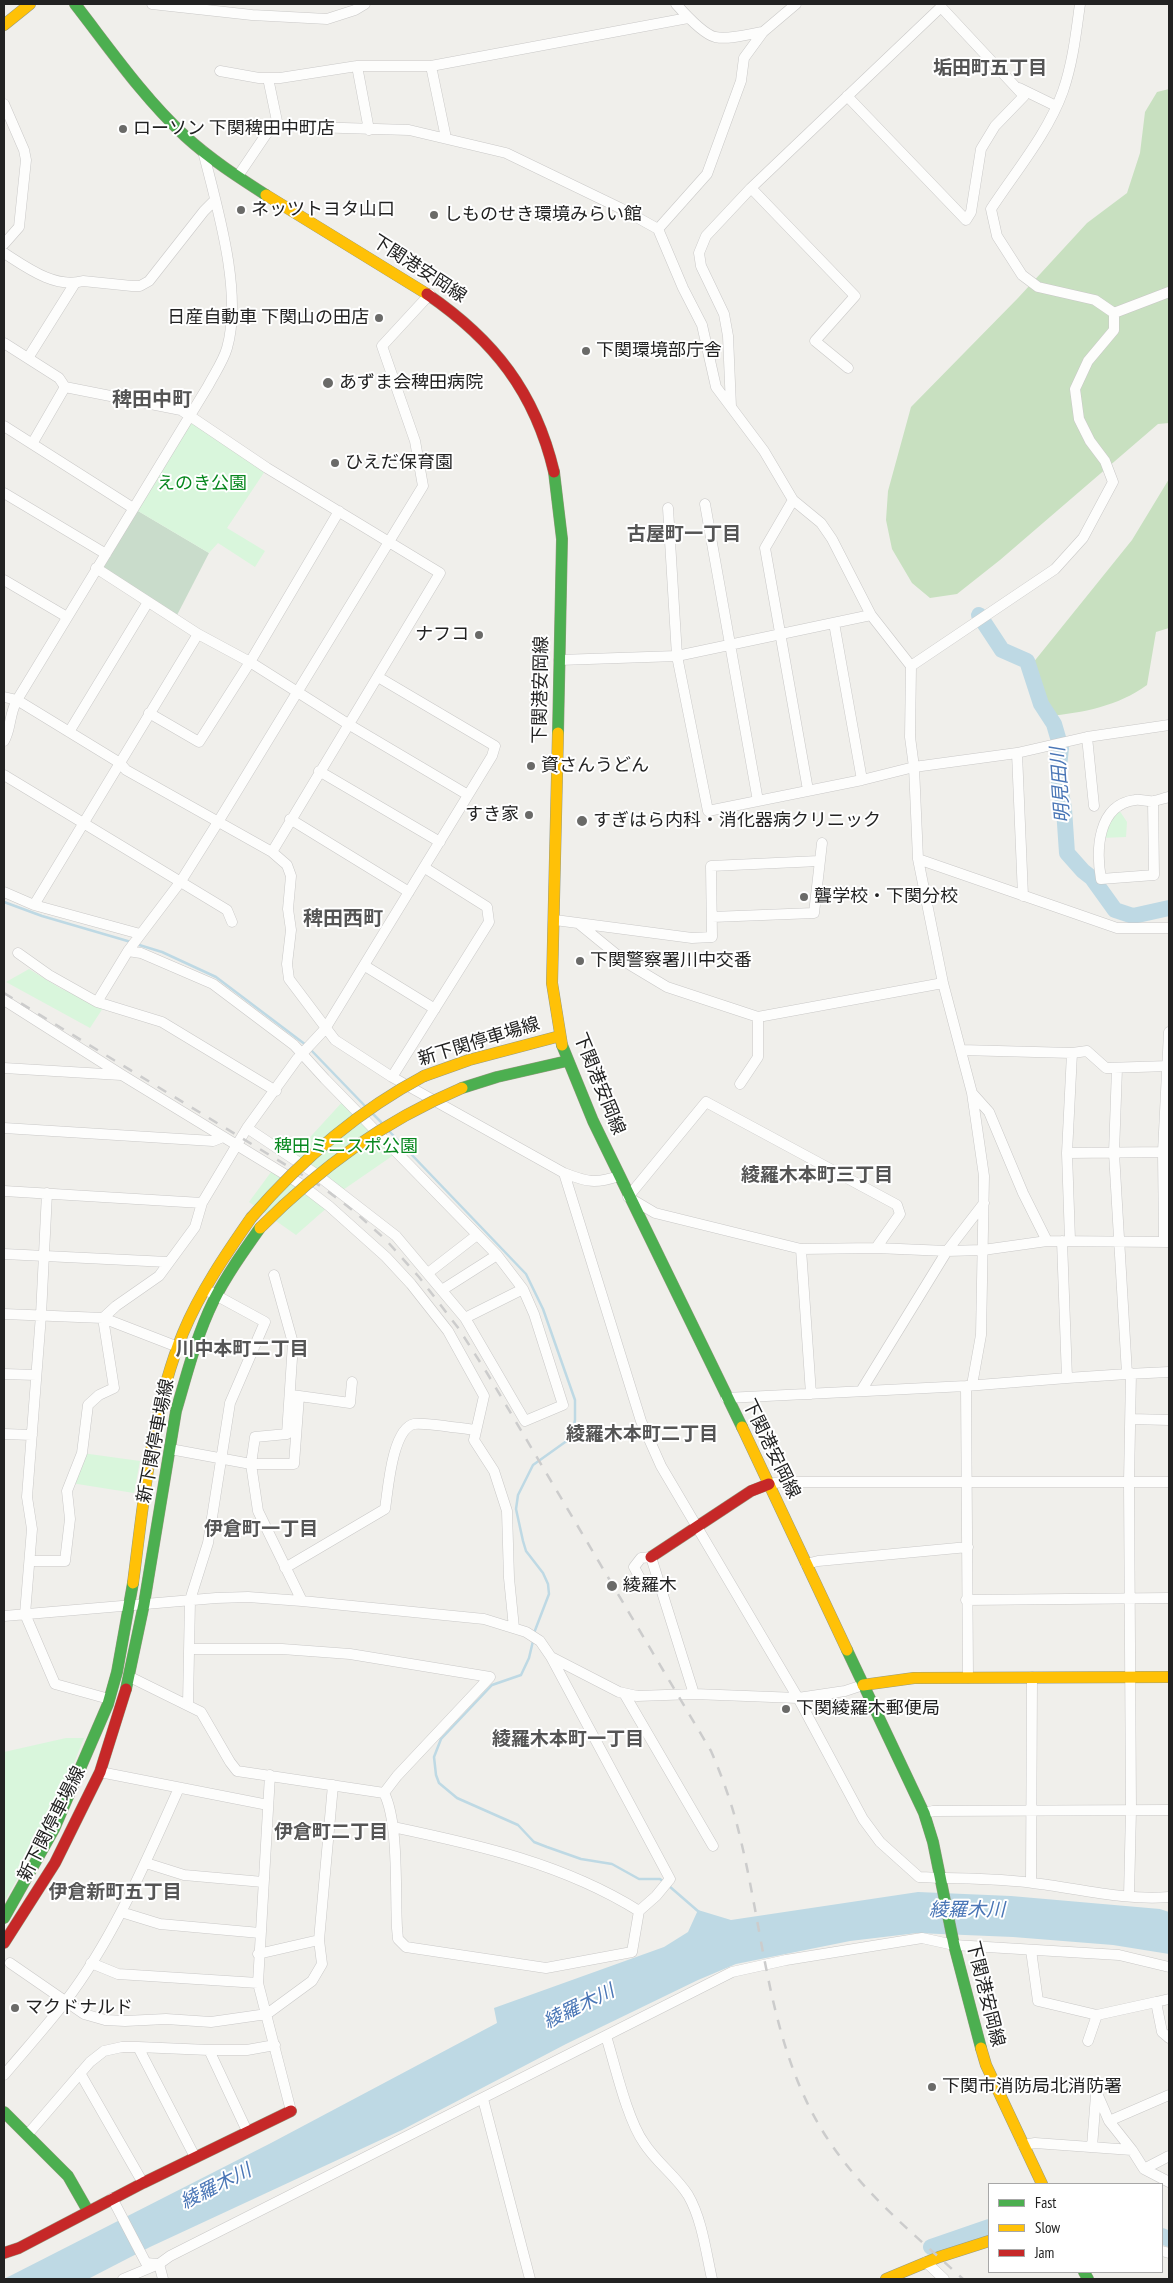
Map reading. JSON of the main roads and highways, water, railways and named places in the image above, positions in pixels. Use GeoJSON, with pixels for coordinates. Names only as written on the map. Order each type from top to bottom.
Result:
{"type":"FeatureCollection","features":[{"type":"Feature","properties":{"kind":"main road"},"geometry":{"type":"LineString","coordinates":[[4,25],[30,4]]}},
{"type":"Feature","properties":{"kind":"main road","name":"下関港安岡線"},"geometry":{"type":"LineString","coordinates":[[75,4],[164,114],[203,151],[300,216],[430,294],[461,317],[500,357],[527,400],[544,439],[558,488],[562,539],[558,660],[555,920],[552,983],[560,1036],[567,1060],[628,1197],[769,1484],[924,1813],[933,1842],[954,1942],[986,2065],[1042,2183]]}},
{"type":"Feature","properties":{"kind":"main road","name":"新下関停車場線"},"geometry":{"type":"LineString","coordinates":[[4,1918],[41,1858],[59,1822],[83,1768],[117,1673],[154,1448],[170,1373],[178,1347],[205,1289],[229,1250],[251,1218],[285,1178],[312,1152],[340,1129],[398,1089],[424,1076],[468,1060],[560,1036]]}},
{"type":"Feature","properties":{"kind":"main road","name":"新下関停車場線"},"geometry":{"type":"LineString","coordinates":[[4,1943],[55,1863],[100,1772],[130,1677],[176,1411],[201,1330],[216,1295],[235,1262],[260,1228],[293,1193],[353,1145],[406,1112],[462,1088],[497,1077],[567,1060]]}},
{"type":"Feature","properties":{"kind":"main road"},"geometry":{"type":"LineString","coordinates":[[651,1557],[751,1491],[769,1484]]}},
{"type":"Feature","properties":{"kind":"main road"},"geometry":{"type":"LineString","coordinates":[[863,1685],[914,1678],[1169,1677]]}},
{"type":"Feature","properties":{"kind":"main road"},"geometry":{"type":"LineString","coordinates":[[4,2253],[19,2248],[112,2198],[291,2110]]}},
{"type":"Feature","properties":{"kind":"main road"},"geometry":{"type":"LineString","coordinates":[[4,2112],[68,2176],[88,2211]]}},
{"type":"Feature","properties":{"kind":"main road"},"geometry":{"type":"LineString","coordinates":[[886,2279],[926,2262],[988,2240]]}},
{"type":"Feature","properties":{"kind":"water","name":"綾羅木川"},"geometry":{"type":"Polygon","coordinates":[[[918,1892],[1011,1896],[1160,1909],[1169,1912],[1169,1954],[1113,1945],[1013,1937],[917,1933],[850,1941],[736,1964],[698,1980],[566,2044],[402,2130],[150,2247],[88,2279],[4,2279],[271,2143],[497,2023],[494,2008],[664,1947],[688,1932],[698,1910],[731,1920],[918,1892]]]}},
{"type":"Feature","properties":{"kind":"waterway","name":"明見田川"},"geometry":{"type":"LineString","coordinates":[[979,615],[1002,650],[1027,661],[1041,704],[1054,724],[1061,748],[1058,776],[1064,809],[1067,853],[1092,878],[1115,910],[1133,916],[1169,908]]}},
{"type":"Feature","properties":{"kind":"waterway"},"geometry":{"type":"LineString","coordinates":[[4,902],[42,916],[131,942]]}},
{"type":"Feature","properties":{"kind":"waterway"},"geometry":{"type":"LineString","coordinates":[[136,944],[162,952],[216,977],[306,1045]]}},
{"type":"Feature","properties":{"kind":"waterway"},"geometry":{"type":"LineString","coordinates":[[310,1049],[365,1106]]}},
{"type":"Feature","properties":{"kind":"waterway"},"geometry":{"type":"LineString","coordinates":[[371,1112],[381,1122]]}},
{"type":"Feature","properties":{"kind":"waterway"},"geometry":{"type":"LineString","coordinates":[[388,1130],[526,1274],[543,1309],[575,1400],[575,1420],[568,1440],[533,1465],[518,1495],[516,1509],[526,1551],[543,1573],[548,1584],[549,1594],[534,1633]]}},
{"type":"Feature","properties":{"kind":"waterway"},"geometry":{"type":"LineString","coordinates":[[533,1641],[529,1658],[521,1675],[492,1685],[441,1739],[434,1757],[439,1783],[457,1798],[518,1825],[534,1842],[581,1859],[612,1864],[639,1879],[660,1879],[665,1883]]}},
{"type":"Feature","properties":{"kind":"waterway"},"geometry":{"type":"LineString","coordinates":[[669,1886],[699,1912]]}},
{"type":"Feature","properties":{"kind":"waterway"},"geometry":{"type":"LineString","coordinates":[[931,2247],[988,2227]]}},
{"type":"Feature","properties":{"kind":"waterway"},"geometry":{"type":"LineString","coordinates":[[1163,2236],[1169,2239]]}},
{"type":"Feature","properties":{"kind":"railway"},"geometry":{"type":"LineString","coordinates":[[4,993],[322,1187],[355,1212],[386,1240],[419,1277],[459,1329],[711,1751],[738,1829],[772,1996],[782,2034],[794,2071],[809,2107],[829,2141],[858,2179],[891,2214],[963,2279]]}},
{"type":"Feature","properties":{"kind":"place","name":"ローソン 下関稗田中町店"},"geometry":{"type":"Point","coordinates":[123,129]}},
{"type":"Feature","properties":{"kind":"place","name":"ネッツトヨタ山口"},"geometry":{"type":"Point","coordinates":[241,210]}},
{"type":"Feature","properties":{"kind":"place","name":"しものせき環境みらい館"},"geometry":{"type":"Point","coordinates":[434,215]}},
{"type":"Feature","properties":{"kind":"place","name":"日産自動車 下関山の田店"},"geometry":{"type":"Point","coordinates":[379,318]}},
{"type":"Feature","properties":{"kind":"place","name":"下関環境部庁舎"},"geometry":{"type":"Point","coordinates":[586,351]}},
{"type":"Feature","properties":{"kind":"place","name":"あずま会稗田病院"},"geometry":{"type":"Point","coordinates":[328,383]}},
{"type":"Feature","properties":{"kind":"place","name":"ひえだ保育園"},"geometry":{"type":"Point","coordinates":[335,463]}},
{"type":"Feature","properties":{"kind":"place","name":"ナフコ"},"geometry":{"type":"Point","coordinates":[479,635]}},
{"type":"Feature","properties":{"kind":"place","name":"資さんうどん"},"geometry":{"type":"Point","coordinates":[531,766]}},
{"type":"Feature","properties":{"kind":"place","name":"すき家"},"geometry":{"type":"Point","coordinates":[529,815]}},
{"type":"Feature","properties":{"kind":"place","name":"すぎはら内科・消化器病クリニック"},"geometry":{"type":"Point","coordinates":[582,821]}},
{"type":"Feature","properties":{"kind":"place","name":"聾学校・下関分校"},"geometry":{"type":"Point","coordinates":[804,897]}},
{"type":"Feature","properties":{"kind":"place","name":"下関警察署川中交番"},"geometry":{"type":"Point","coordinates":[580,961]}},
{"type":"Feature","properties":{"kind":"place","name":"綾羅木"},"geometry":{"type":"Point","coordinates":[612,1586]}},
{"type":"Feature","properties":{"kind":"place","name":"下関綾羅木郵便局"},"geometry":{"type":"Point","coordinates":[786,1709]}},
{"type":"Feature","properties":{"kind":"place","name":"マクドナルド"},"geometry":{"type":"Point","coordinates":[15,2008]}},
{"type":"Feature","properties":{"kind":"place","name":"下関市消防局北消防署"},"geometry":{"type":"Point","coordinates":[932,2087]}},
{"type":"Feature","properties":{"kind":"district","name":"垢田町五丁目"},"geometry":{"type":"Point","coordinates":[990,69]}},
{"type":"Feature","properties":{"kind":"district","name":"稗田中町"},"geometry":{"type":"Point","coordinates":[152,400]}},
{"type":"Feature","properties":{"kind":"district","name":"古屋町一丁目"},"geometry":{"type":"Point","coordinates":[684,535]}},
{"type":"Feature","properties":{"kind":"district","name":"稗田西町"},"geometry":{"type":"Point","coordinates":[343,919]}},
{"type":"Feature","properties":{"kind":"district","name":"綾羅木本町三丁目"},"geometry":{"type":"Point","coordinates":[817,1176]}},
{"type":"Feature","properties":{"kind":"district","name":"川中本町二丁目"},"geometry":{"type":"Point","coordinates":[242,1350]}},
{"type":"Feature","properties":{"kind":"district","name":"綾羅木本町二丁目"},"geometry":{"type":"Point","coordinates":[642,1435]}},
{"type":"Feature","properties":{"kind":"district","name":"伊倉町一丁目"},"geometry":{"type":"Point","coordinates":[261,1530]}},
{"type":"Feature","properties":{"kind":"district","name":"綾羅木本町一丁目"},"geometry":{"type":"Point","coordinates":[568,1740]}},
{"type":"Feature","properties":{"kind":"district","name":"伊倉町二丁目"},"geometry":{"type":"Point","coordinates":[331,1833]}},
{"type":"Feature","properties":{"kind":"district","name":"伊倉新町五丁目"},"geometry":{"type":"Point","coordinates":[115,1893]}},
{"type":"Feature","properties":{"kind":"park label","name":"えのき公園"},"geometry":{"type":"Point","coordinates":[202,484]}},
{"type":"Feature","properties":{"kind":"park label","name":"稗田ミニスポ公園"},"geometry":{"type":"Point","coordinates":[346,1147]}}]}
